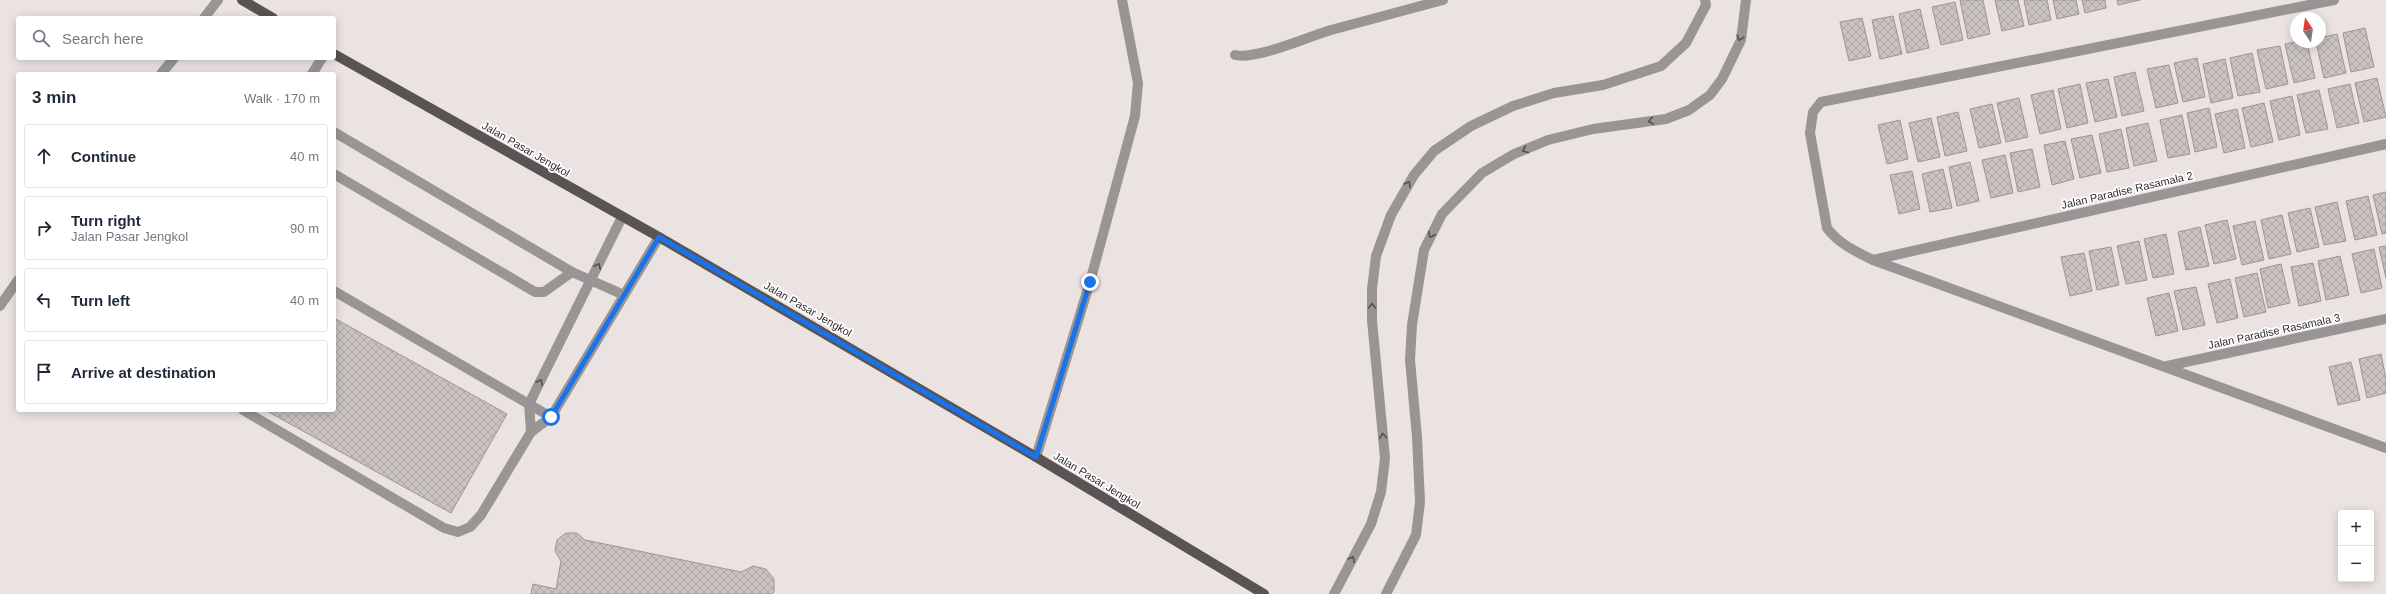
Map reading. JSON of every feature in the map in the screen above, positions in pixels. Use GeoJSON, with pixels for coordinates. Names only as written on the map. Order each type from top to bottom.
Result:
{"type":"FeatureCollection","features":[{"type":"Feature","properties":{"kind":"main road"},"geometry":{"type":"LineString","coordinates":[[242,0],[270,16]]}},
{"type":"Feature","properties":{"kind":"main road","name":"Jalan Pasar Jengkol"},"geometry":{"type":"LineString","coordinates":[[336,55],[659,237],[1036,457],[1264,594]]}},
{"type":"Feature","properties":{"kind":"street"},"geometry":{"type":"LineString","coordinates":[[206,16],[218,0]]}},
{"type":"Feature","properties":{"kind":"street"},"geometry":{"type":"LineString","coordinates":[[1036,457],[1090,282],[1135,116],[1138,83],[1122,0]]}},
{"type":"Feature","properties":{"kind":"street"},"geometry":{"type":"LineString","coordinates":[[1235,55],[1245,58],[1332,30],[1443,0]]}},
{"type":"Feature","properties":{"kind":"street"},"geometry":{"type":"LineString","coordinates":[[1334,594],[1371,524],[1381,492],[1385,458],[1372,320],[1372,289],[1376,256],[1391,215],[1414,175],[1434,150],[1471,126],[1513,106],[1554,93],[1603,85],[1661,66],[1686,43],[1706,5],[1705,0]]}},
{"type":"Feature","properties":{"kind":"street"},"geometry":{"type":"LineString","coordinates":[[1386,594],[1416,535],[1420,502],[1417,437],[1410,360],[1412,325],[1424,250],[1442,214],[1482,172],[1514,154],[1548,140],[1593,129],[1666,119],[1689,110],[1710,95],[1722,78],[1740,40],[1746,0]]}},
{"type":"Feature","properties":{"kind":"street"},"geometry":{"type":"LineString","coordinates":[[2334,0],[1821,102],[1813,112],[1810,133],[1827,228],[1836,239],[1848,248],[1874,260],[2167,366],[2386,448]]}},
{"type":"Feature","properties":{"kind":"street"},"geometry":{"type":"LineString","coordinates":[[163,72],[172,60]]}},
{"type":"Feature","properties":{"kind":"street"},"geometry":{"type":"LineString","coordinates":[[313,72],[321,60]]}},
{"type":"Feature","properties":{"kind":"street"},"geometry":{"type":"LineString","coordinates":[[336,133],[572,272],[624,296]]}},
{"type":"Feature","properties":{"kind":"street","name":"Jalan Paradise Rasamala 2"},"geometry":{"type":"LineString","coordinates":[[1874,260],[2386,144]]}},
{"type":"Feature","properties":{"kind":"street"},"geometry":{"type":"LineString","coordinates":[[336,175],[536,292],[544,292],[572,272]]}},
{"type":"Feature","properties":{"kind":"street"},"geometry":{"type":"LineString","coordinates":[[531,432],[529,404],[622,217]]}},
{"type":"Feature","properties":{"kind":"street"},"geometry":{"type":"LineString","coordinates":[[246,412],[444,528],[458,532],[470,527],[482,515],[531,432],[551,417],[659,237]]}},
{"type":"Feature","properties":{"kind":"street"},"geometry":{"type":"LineString","coordinates":[[0,306],[16,283]]}},
{"type":"Feature","properties":{"kind":"street"},"geometry":{"type":"LineString","coordinates":[[336,292],[551,417]]}},
{"type":"Feature","properties":{"kind":"street","name":"Jalan Paradise Rasamala 3"},"geometry":{"type":"LineString","coordinates":[[2167,366],[2386,319]]}},
{"type":"Feature","properties":{"kind":"building"},"geometry":{"type":"Polygon","coordinates":[[[1960,0],[1983,0],[1990,34],[1968,39],[1960,0]]]}},
{"type":"Feature","properties":{"kind":"building"},"geometry":{"type":"Polygon","coordinates":[[[1995,0],[2018,0],[2024,26],[2002,31],[1995,0]]]}},
{"type":"Feature","properties":{"kind":"building"},"geometry":{"type":"Polygon","coordinates":[[[2024,0],[2047,0],[2051,20],[2029,25],[2024,0]]]}},
{"type":"Feature","properties":{"kind":"building"},"geometry":{"type":"Polygon","coordinates":[[[2053,0],[2076,0],[2079,14],[2057,19],[2053,0]]]}},
{"type":"Feature","properties":{"kind":"building"},"geometry":{"type":"Polygon","coordinates":[[[2082,0],[2105,0],[2106,8],[2085,13],[2082,0]]]}},
{"type":"Feature","properties":{"kind":"building"},"geometry":{"type":"Polygon","coordinates":[[[2117,0],[2140,0],[2118,5],[2117,0]]]}},
{"type":"Feature","properties":{"kind":"building"},"geometry":{"type":"Polygon","coordinates":[[[1955,2],[1963,40],[1941,45],[1932,7],[1955,2]]]}},
{"type":"Feature","properties":{"kind":"building"},"geometry":{"type":"Polygon","coordinates":[[[1920,9],[1929,48],[1907,53],[1899,14],[1920,9]]]}},
{"type":"Feature","properties":{"kind":"building"},"geometry":{"type":"Polygon","coordinates":[[[1893,16],[1902,54],[1880,59],[1872,20],[1893,16]]]}},
{"type":"Feature","properties":{"kind":"building"},"geometry":{"type":"Polygon","coordinates":[[[1862,18],[1871,56],[1849,61],[1840,22],[1862,18]]]}},
{"type":"Feature","properties":{"kind":"building"},"geometry":{"type":"Polygon","coordinates":[[[2365,28],[2374,67],[2351,72],[2343,33],[2365,28]]]}},
{"type":"Feature","properties":{"kind":"building"},"geometry":{"type":"Polygon","coordinates":[[[2337,34],[2346,73],[2324,78],[2317,48],[2326,48],[2326,37],[2337,34]]]}},
{"type":"Feature","properties":{"kind":"building"},"geometry":{"type":"Polygon","coordinates":[[[2290,43],[2290,48],[2308,48],[2315,78],[2294,83],[2285,44],[2290,43]]]}},
{"type":"Feature","properties":{"kind":"building"},"geometry":{"type":"Polygon","coordinates":[[[2280,46],[2288,84],[2266,89],[2257,50],[2280,46]]]}},
{"type":"Feature","properties":{"kind":"building"},"geometry":{"type":"Polygon","coordinates":[[[2252,53],[2260,92],[2238,96],[2230,58],[2252,53]]]}},
{"type":"Feature","properties":{"kind":"building"},"geometry":{"type":"Polygon","coordinates":[[[2197,58],[2205,97],[2183,102],[2174,63],[2197,58]]]}},
{"type":"Feature","properties":{"kind":"building"},"geometry":{"type":"Polygon","coordinates":[[[2225,59],[2233,98],[2211,103],[2203,64],[2225,59]]]}},
{"type":"Feature","properties":{"kind":"building"},"geometry":{"type":"Polygon","coordinates":[[[2169,65],[2178,103],[2156,108],[2147,69],[2169,65]]]}},
{"type":"Feature","properties":{"kind":"building"},"geometry":{"type":"Polygon","coordinates":[[[2135,72],[2144,111],[2122,116],[2114,77],[2135,72]]]}},
{"type":"Feature","properties":{"kind":"building"},"geometry":{"type":"Polygon","coordinates":[[[2377,78],[2386,117],[2364,122],[2355,83],[2377,78]]]}},
{"type":"Feature","properties":{"kind":"building"},"geometry":{"type":"Polygon","coordinates":[[[2108,79],[2117,117],[2095,122],[2086,83],[2108,79]]]}},
{"type":"Feature","properties":{"kind":"building"},"geometry":{"type":"Polygon","coordinates":[[[2080,84],[2088,123],[2067,128],[2058,89],[2080,84]]]}},
{"type":"Feature","properties":{"kind":"building"},"geometry":{"type":"Polygon","coordinates":[[[2350,84],[2359,123],[2337,128],[2328,89],[2350,84]]]}},
{"type":"Feature","properties":{"kind":"building"},"geometry":{"type":"Polygon","coordinates":[[[2053,90],[2061,129],[2040,134],[2031,95],[2053,90]]]}},
{"type":"Feature","properties":{"kind":"building"},"geometry":{"type":"Polygon","coordinates":[[[2319,90],[2328,129],[2306,133],[2297,95],[2319,90]]]}},
{"type":"Feature","properties":{"kind":"building"},"geometry":{"type":"Polygon","coordinates":[[[2292,96],[2300,135],[2279,140],[2270,101],[2292,96]]]}},
{"type":"Feature","properties":{"kind":"building"},"geometry":{"type":"Polygon","coordinates":[[[2019,98],[2028,137],[2006,142],[1997,103],[2019,98]]]}},
{"type":"Feature","properties":{"kind":"building"},"geometry":{"type":"Polygon","coordinates":[[[2264,103],[2273,142],[2251,147],[2242,108],[2264,103]]]}},
{"type":"Feature","properties":{"kind":"building"},"geometry":{"type":"Polygon","coordinates":[[[1992,104],[2001,143],[1979,148],[1970,109],[1992,104]]]}},
{"type":"Feature","properties":{"kind":"building"},"geometry":{"type":"Polygon","coordinates":[[[2209,108],[2217,147],[2195,152],[2187,113],[2209,108]]]}},
{"type":"Feature","properties":{"kind":"building"},"geometry":{"type":"Polygon","coordinates":[[[2237,109],[2245,148],[2224,153],[2215,114],[2237,109]]]}},
{"type":"Feature","properties":{"kind":"building"},"geometry":{"type":"Polygon","coordinates":[[[1958,112],[1967,151],[1945,156],[1937,117],[1958,112]]]}},
{"type":"Feature","properties":{"kind":"building"},"geometry":{"type":"Polygon","coordinates":[[[2182,115],[2190,154],[2168,158],[2160,120],[2182,115]]]}},
{"type":"Feature","properties":{"kind":"building"},"geometry":{"type":"Polygon","coordinates":[[[1931,118],[1940,157],[1918,162],[1909,123],[1931,118]]]}},
{"type":"Feature","properties":{"kind":"building"},"geometry":{"type":"Polygon","coordinates":[[[1900,120],[1908,159],[1887,164],[1878,125],[1900,120]]]}},
{"type":"Feature","properties":{"kind":"building"},"geometry":{"type":"Polygon","coordinates":[[[2148,123],[2157,161],[2134,166],[2126,128],[2148,123]]]}},
{"type":"Feature","properties":{"kind":"building"},"geometry":{"type":"Polygon","coordinates":[[[2121,129],[2129,168],[2107,172],[2099,134],[2121,129]]]}},
{"type":"Feature","properties":{"kind":"building"},"geometry":{"type":"Polygon","coordinates":[[[2092,135],[2101,173],[2080,178],[2071,139],[2092,135]]]}},
{"type":"Feature","properties":{"kind":"building"},"geometry":{"type":"Polygon","coordinates":[[[2065,141],[2074,179],[2052,185],[2044,145],[2065,141]]]}},
{"type":"Feature","properties":{"kind":"building"},"geometry":{"type":"Polygon","coordinates":[[[2032,149],[2040,187],[2018,192],[2010,153],[2032,149]]]}},
{"type":"Feature","properties":{"kind":"building"},"geometry":{"type":"Polygon","coordinates":[[[2005,155],[2013,193],[1991,198],[1982,160],[2005,155]]]}},
{"type":"Feature","properties":{"kind":"building"},"geometry":{"type":"Polygon","coordinates":[[[1970,162],[1979,201],[1957,206],[1949,167],[1970,162]]]}},
{"type":"Feature","properties":{"kind":"building"},"geometry":{"type":"Polygon","coordinates":[[[1943,169],[1952,208],[1930,212],[1922,174],[1943,169]]]}},
{"type":"Feature","properties":{"kind":"building"},"geometry":{"type":"Polygon","coordinates":[[[1912,171],[1920,209],[1899,214],[1890,175],[1912,171]]]}},
{"type":"Feature","properties":{"kind":"building"},"geometry":{"type":"Polygon","coordinates":[[[2386,192],[2386,233],[2382,234],[2373,195],[2386,192]]]}},
{"type":"Feature","properties":{"kind":"building"},"geometry":{"type":"Polygon","coordinates":[[[2368,196],[2377,235],[2355,240],[2346,201],[2368,196]]]}},
{"type":"Feature","properties":{"kind":"building"},"geometry":{"type":"Polygon","coordinates":[[[2337,202],[2346,241],[2324,245],[2315,207],[2337,202]]]}},
{"type":"Feature","properties":{"kind":"building"},"geometry":{"type":"Polygon","coordinates":[[[2310,208],[2319,247],[2297,252],[2288,213],[2310,208]]]}},
{"type":"Feature","properties":{"kind":"building"},"geometry":{"type":"Polygon","coordinates":[[[2282,215],[2291,254],[2269,259],[2261,220],[2282,215]]]}},
{"type":"Feature","properties":{"kind":"building"},"geometry":{"type":"Polygon","coordinates":[[[2227,220],[2236,259],[2214,264],[2205,225],[2227,220]]]}},
{"type":"Feature","properties":{"kind":"building"},"geometry":{"type":"Polygon","coordinates":[[[2255,221],[2264,260],[2242,265],[2233,226],[2255,221]]]}},
{"type":"Feature","properties":{"kind":"building"},"geometry":{"type":"Polygon","coordinates":[[[2200,227],[2209,266],[2186,270],[2178,232],[2200,227]]]}},
{"type":"Feature","properties":{"kind":"building"},"geometry":{"type":"Polygon","coordinates":[[[2166,234],[2174,274],[2153,278],[2144,239],[2166,234]]]}},
{"type":"Feature","properties":{"kind":"building"},"geometry":{"type":"Polygon","coordinates":[[[2139,241],[2147,280],[2126,284],[2117,246],[2139,241]]]}},
{"type":"Feature","properties":{"kind":"building"},"geometry":{"type":"Polygon","coordinates":[[[2386,246],[2386,278],[2379,247],[2386,246]]]}},
{"type":"Feature","properties":{"kind":"building"},"geometry":{"type":"Polygon","coordinates":[[[2111,247],[2119,285],[2097,290],[2089,251],[2111,247]]]}},
{"type":"Feature","properties":{"kind":"building"},"geometry":{"type":"Polygon","coordinates":[[[2374,249],[2382,288],[2361,293],[2352,254],[2374,249]]]}},
{"type":"Feature","properties":{"kind":"building"},"geometry":{"type":"Polygon","coordinates":[[[2084,253],[2092,291],[2070,296],[2061,257],[2084,253]]]}},
{"type":"Feature","properties":{"kind":"building"},"geometry":{"type":"Polygon","coordinates":[[[2340,256],[2349,295],[2326,300],[2318,261],[2340,256]]]}},
{"type":"Feature","properties":{"kind":"building"},"geometry":{"type":"Polygon","coordinates":[[[2313,263],[2321,301],[2299,306],[2291,267],[2313,263]]]}},
{"type":"Feature","properties":{"kind":"building"},"geometry":{"type":"Polygon","coordinates":[[[2281,264],[2290,303],[2268,308],[2260,269],[2281,264]]]}},
{"type":"Feature","properties":{"kind":"building"},"geometry":{"type":"Polygon","coordinates":[[[2257,273],[2266,312],[2244,317],[2235,278],[2257,273]]]}},
{"type":"Feature","properties":{"kind":"building"},"geometry":{"type":"Polygon","coordinates":[[[2230,279],[2238,318],[2217,323],[2208,284],[2230,279]]]}},
{"type":"Feature","properties":{"kind":"building"},"geometry":{"type":"Polygon","coordinates":[[[2196,287],[2205,325],[2183,330],[2174,291],[2196,287]]]}},
{"type":"Feature","properties":{"kind":"building"},"geometry":{"type":"Polygon","coordinates":[[[2169,293],[2178,331],[2156,336],[2147,298],[2169,293]]]}},
{"type":"Feature","properties":{"kind":"building"},"geometry":{"type":"Polygon","coordinates":[[[336,319],[507,414],[451,513],[269,412],[336,412],[336,319]]]}},
{"type":"Feature","properties":{"kind":"building"},"geometry":{"type":"Polygon","coordinates":[[[2381,354],[2386,379],[2386,393],[2367,398],[2359,359],[2381,354]]]}},
{"type":"Feature","properties":{"kind":"building"},"geometry":{"type":"Polygon","coordinates":[[[2351,362],[2360,400],[2338,405],[2329,367],[2351,362]]]}},
{"type":"Feature","properties":{"kind":"building"},"geometry":{"type":"Polygon","coordinates":[[[566,533],[577,533],[585,540],[741,572],[753,566],[766,569],[774,579],[774,592],[772,594],[531,594],[533,584],[556,589],[561,561],[555,551],[557,540],[566,533]]]}},
{"type":"Feature","properties":{"kind":"route"},"geometry":{"type":"LineString","coordinates":[[551,417],[659,237],[1036,457],[1090,282]]}}]}
